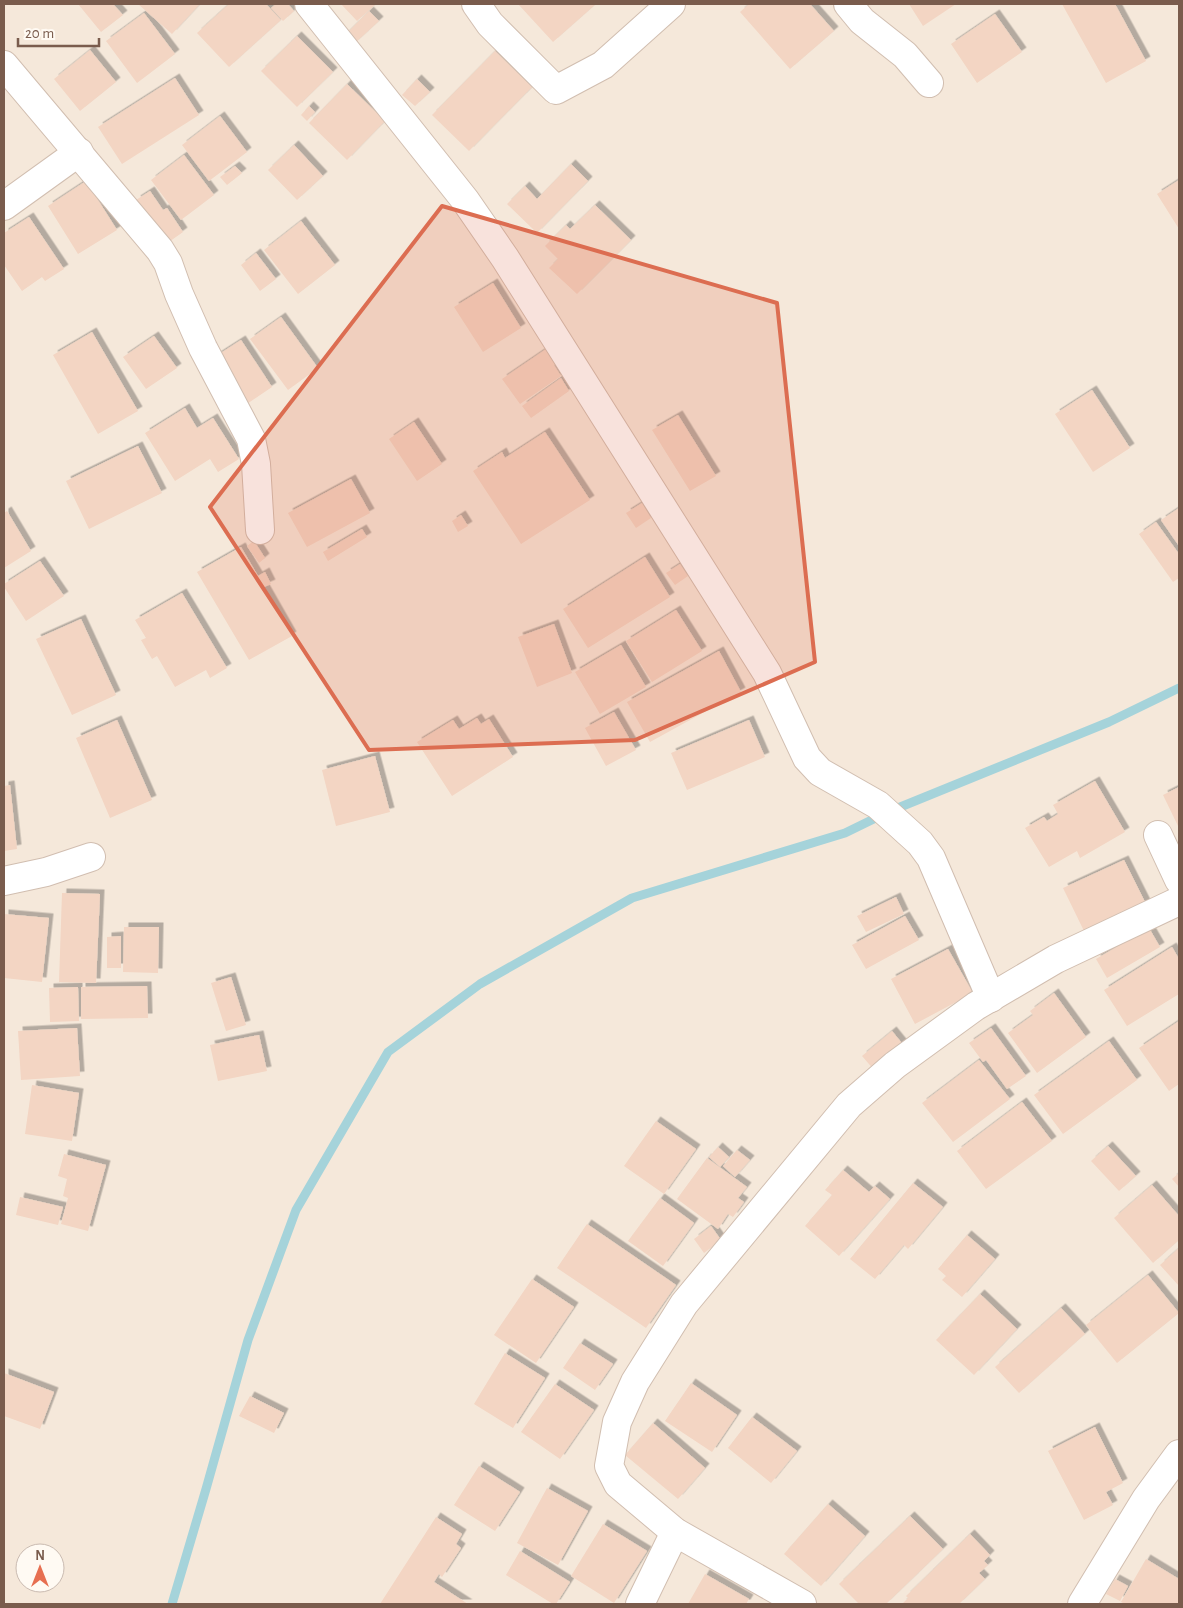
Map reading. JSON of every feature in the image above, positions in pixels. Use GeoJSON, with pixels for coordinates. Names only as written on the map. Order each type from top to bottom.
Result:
{"type":"FeatureCollection","features":[{"type":"Feature","properties":{"kind":"street"},"geometry":{"type":"LineString","coordinates":[[309,4],[465,200],[505,258],[767,672],[807,758],[820,772],[878,805],[920,843],[931,858],[991,998]]}},
{"type":"Feature","properties":{"kind":"street"},"geometry":{"type":"LineString","coordinates":[[476,4],[490,24],[556,90],[603,65],[671,4]]}},
{"type":"Feature","properties":{"kind":"street"},"geometry":{"type":"LineString","coordinates":[[848,4],[862,21],[905,54],[929,82]]}},
{"type":"Feature","properties":{"kind":"street"},"geometry":{"type":"LineString","coordinates":[[4,65],[79,152],[160,250],[168,263],[179,294],[203,348],[250,439],[256,464],[260,530]]}},
{"type":"Feature","properties":{"kind":"street"},"geometry":{"type":"LineString","coordinates":[[4,206],[79,152]]}},
{"type":"Feature","properties":{"kind":"street"},"geometry":{"type":"LineString","coordinates":[[1158,835],[1179,880]]}},
{"type":"Feature","properties":{"kind":"street"},"geometry":{"type":"LineString","coordinates":[[4,881],[46,872],[91,857]]}},
{"type":"Feature","properties":{"kind":"street"},"geometry":{"type":"LineString","coordinates":[[802,1604],[675,1532],[618,1484],[608,1466],[617,1422],[635,1382],[684,1304],[849,1105],[895,1065],[976,1006],[1056,959],[1179,901]]}},
{"type":"Feature","properties":{"kind":"street"},"geometry":{"type":"LineString","coordinates":[[1082,1604],[1146,1499],[1179,1454]]}},
{"type":"Feature","properties":{"kind":"street"},"geometry":{"type":"LineString","coordinates":[[640,1604],[675,1532]]}},
{"type":"Feature","properties":{"kind":"highlighted area"},"geometry":{"type":"Polygon","coordinates":[[[442,206],[777,303],[815,662],[635,740],[369,750],[210,507],[442,206]]]}},
{"type":"Feature","properties":{"kind":"shaded area"},"geometry":{"type":"Polygon","coordinates":[[[4,4],[1179,4],[1179,1604],[4,1604],[4,4]]]}},
{"type":"Feature","properties":{"kind":"building"},"geometry":{"type":"Polygon","coordinates":[[[78,4],[113,4],[123,15],[101,32],[78,4]]]}},
{"type":"Feature","properties":{"kind":"building"},"geometry":{"type":"Polygon","coordinates":[[[138,4],[200,4],[172,34],[138,4]]]}},
{"type":"Feature","properties":{"kind":"building"},"geometry":{"type":"Polygon","coordinates":[[[229,4],[266,4],[281,20],[229,67],[197,33],[229,4]]]}},
{"type":"Feature","properties":{"kind":"building"},"geometry":{"type":"Polygon","coordinates":[[[276,4],[288,4],[294,11],[283,21],[271,8],[276,4]]]}},
{"type":"Feature","properties":{"kind":"building"},"geometry":{"type":"Polygon","coordinates":[[[341,4],[376,4],[357,21],[341,4]]]}},
{"type":"Feature","properties":{"kind":"building"},"geometry":{"type":"Polygon","coordinates":[[[518,4],[596,4],[553,42],[518,4]]]}},
{"type":"Feature","properties":{"kind":"building"},"geometry":{"type":"Polygon","coordinates":[[[749,4],[810,4],[834,31],[790,69],[740,12],[749,4]]]}},
{"type":"Feature","properties":{"kind":"building"},"geometry":{"type":"Polygon","coordinates":[[[909,4],[956,4],[923,26],[909,4]]]}},
{"type":"Feature","properties":{"kind":"building"},"geometry":{"type":"Polygon","coordinates":[[[1062,4],[1115,4],[1146,61],[1106,83],[1062,4]]]}},
{"type":"Feature","properties":{"kind":"building"},"geometry":{"type":"Polygon","coordinates":[[[369,11],[379,21],[354,44],[345,35],[369,11]]]}},
{"type":"Feature","properties":{"kind":"building"},"geometry":{"type":"Polygon","coordinates":[[[144,13],[175,54],[137,83],[106,41],[144,13]]]}},
{"type":"Feature","properties":{"kind":"building"},"geometry":{"type":"Polygon","coordinates":[[[995,14],[1022,52],[977,83],[951,44],[995,14]]]}},
{"type":"Feature","properties":{"kind":"building"},"geometry":{"type":"Polygon","coordinates":[[[297,36],[333,72],[297,107],[261,71],[297,36]]]}},
{"type":"Feature","properties":{"kind":"building"},"geometry":{"type":"Polygon","coordinates":[[[90,50],[116,82],[80,111],[54,79],[90,50]]]}},
{"type":"Feature","properties":{"kind":"building"},"geometry":{"type":"Polygon","coordinates":[[[495,51],[532,87],[469,151],[432,115],[495,51]]]}},
{"type":"Feature","properties":{"kind":"building"},"geometry":{"type":"Polygon","coordinates":[[[175,78],[199,115],[122,164],[98,127],[175,78]]]}},
{"type":"Feature","properties":{"kind":"building"},"geometry":{"type":"Polygon","coordinates":[[[417,79],[430,92],[415,106],[402,95],[417,79]]]}},
{"type":"Feature","properties":{"kind":"building"},"geometry":{"type":"Polygon","coordinates":[[[347,84],[385,121],[347,160],[309,123],[347,84]]]}},
{"type":"Feature","properties":{"kind":"building"},"geometry":{"type":"Polygon","coordinates":[[[309,106],[315,112],[307,121],[301,115],[309,106]]]}},
{"type":"Feature","properties":{"kind":"building"},"geometry":{"type":"Polygon","coordinates":[[[220,116],[247,152],[209,181],[182,145],[220,116]]]}},
{"type":"Feature","properties":{"kind":"building"},"geometry":{"type":"Polygon","coordinates":[[[294,145],[323,176],[297,200],[268,170],[294,145]]]}},
{"type":"Feature","properties":{"kind":"building"},"geometry":{"type":"Polygon","coordinates":[[[184,155],[214,195],[181,220],[151,180],[184,155]]]}},
{"type":"Feature","properties":{"kind":"building"},"geometry":{"type":"Polygon","coordinates":[[[571,164],[588,181],[537,233],[507,204],[525,186],[537,199],[571,164]]]}},
{"type":"Feature","properties":{"kind":"building"},"geometry":{"type":"Polygon","coordinates":[[[235,166],[242,173],[227,185],[220,177],[235,166]]]}},
{"type":"Feature","properties":{"kind":"building"},"geometry":{"type":"Polygon","coordinates":[[[1179,180],[1179,229],[1157,194],[1179,180]]]}},
{"type":"Feature","properties":{"kind":"building"},"geometry":{"type":"Polygon","coordinates":[[[86,181],[117,230],[78,254],[48,206],[86,181]]]}},
{"type":"Feature","properties":{"kind":"building"},"geometry":{"type":"Polygon","coordinates":[[[150,191],[163,210],[167,208],[183,232],[166,244],[136,200],[150,191]]]}},
{"type":"Feature","properties":{"kind":"building"},"geometry":{"type":"Polygon","coordinates":[[[595,205],[631,240],[577,294],[549,268],[558,259],[545,246],[566,225],[570,229],[595,205]]]}},
{"type":"Feature","properties":{"kind":"building"},"geometry":{"type":"Polygon","coordinates":[[[29,217],[64,269],[45,281],[42,277],[22,291],[4,265],[4,233],[29,217]]]}},
{"type":"Feature","properties":{"kind":"building"},"geometry":{"type":"Polygon","coordinates":[[[301,221],[335,265],[298,294],[264,250],[301,221]]]}},
{"type":"Feature","properties":{"kind":"building"},"geometry":{"type":"Polygon","coordinates":[[[256,253],[276,279],[260,291],[241,265],[256,253]]]}},
{"type":"Feature","properties":{"kind":"building"},"geometry":{"type":"Polygon","coordinates":[[[493,283],[521,328],[483,352],[454,307],[493,283]]]}},
{"type":"Feature","properties":{"kind":"building"},"geometry":{"type":"Polygon","coordinates":[[[281,317],[318,368],[288,390],[250,339],[281,317]]]}},
{"type":"Feature","properties":{"kind":"building"},"geometry":{"type":"Polygon","coordinates":[[[92,332],[138,411],[98,434],[53,355],[92,332]]]}},
{"type":"Feature","properties":{"kind":"building"},"geometry":{"type":"Polygon","coordinates":[[[154,336],[177,368],[146,389],[123,357],[154,336]]]}},
{"type":"Feature","properties":{"kind":"building"},"geometry":{"type":"Polygon","coordinates":[[[241,340],[272,387],[244,406],[213,358],[241,340]]]}},
{"type":"Feature","properties":{"kind":"building"},"geometry":{"type":"Polygon","coordinates":[[[552,345],[562,359],[554,365],[561,376],[520,404],[502,379],[552,345]]]}},
{"type":"Feature","properties":{"kind":"building"},"geometry":{"type":"Polygon","coordinates":[[[561,378],[569,391],[531,418],[522,406],[561,378]]]}},
{"type":"Feature","properties":{"kind":"building"},"geometry":{"type":"Polygon","coordinates":[[[1092,390],[1130,448],[1093,472],[1055,414],[1092,390]]]}},
{"type":"Feature","properties":{"kind":"building"},"geometry":{"type":"Polygon","coordinates":[[[185,408],[197,428],[213,418],[239,459],[218,472],[210,459],[175,481],[145,433],[185,408]]]}},
{"type":"Feature","properties":{"kind":"building"},"geometry":{"type":"Polygon","coordinates":[[[678,415],[716,476],[690,491],[652,430],[678,415]]]}},
{"type":"Feature","properties":{"kind":"building"},"geometry":{"type":"Polygon","coordinates":[[[414,422],[442,464],[417,481],[389,439],[414,422]]]}},
{"type":"Feature","properties":{"kind":"building"},"geometry":{"type":"Polygon","coordinates":[[[545,432],[590,500],[521,544],[473,471],[502,452],[505,458],[545,432]]]}},
{"type":"Feature","properties":{"kind":"building"},"geometry":{"type":"Polygon","coordinates":[[[138,446],[162,493],[89,529],[66,481],[138,446]]]}},
{"type":"Feature","properties":{"kind":"building"},"geometry":{"type":"Polygon","coordinates":[[[351,479],[370,513],[307,547],[288,513],[351,479]]]}},
{"type":"Feature","properties":{"kind":"building"},"geometry":{"type":"Polygon","coordinates":[[[642,503],[651,518],[636,528],[626,513],[642,503]]]}},
{"type":"Feature","properties":{"kind":"building"},"geometry":{"type":"Polygon","coordinates":[[[1179,508],[1179,546],[1161,520],[1179,508]]]}},
{"type":"Feature","properties":{"kind":"building"},"geometry":{"type":"Polygon","coordinates":[[[7,511],[31,551],[4,568],[4,513],[7,511]]]}},
{"type":"Feature","properties":{"kind":"building"},"geometry":{"type":"Polygon","coordinates":[[[461,515],[468,526],[458,532],[452,521],[461,515]]]}},
{"type":"Feature","properties":{"kind":"building"},"geometry":{"type":"Polygon","coordinates":[[[1156,522],[1179,554],[1179,578],[1173,582],[1139,534],[1156,522]]]}},
{"type":"Feature","properties":{"kind":"building"},"geometry":{"type":"Polygon","coordinates":[[[362,529],[367,537],[328,561],[323,552],[362,529]]]}},
{"type":"Feature","properties":{"kind":"building"},"geometry":{"type":"Polygon","coordinates":[[[254,541],[265,558],[259,563],[247,546],[254,541]]]}},
{"type":"Feature","properties":{"kind":"building"},"geometry":{"type":"Polygon","coordinates":[[[241,547],[258,576],[265,572],[271,584],[264,587],[292,636],[249,660],[197,572],[241,547]]]}},
{"type":"Feature","properties":{"kind":"building"},"geometry":{"type":"Polygon","coordinates":[[[645,557],[670,597],[588,648],[563,609],[645,557]]]}},
{"type":"Feature","properties":{"kind":"building"},"geometry":{"type":"Polygon","coordinates":[[[40,561],[64,596],[26,621],[4,587],[4,584],[40,561]]]}},
{"type":"Feature","properties":{"kind":"building"},"geometry":{"type":"Polygon","coordinates":[[[680,564],[688,576],[675,585],[666,573],[680,564]]]}},
{"type":"Feature","properties":{"kind":"building"},"geometry":{"type":"Polygon","coordinates":[[[182,593],[227,668],[210,678],[206,670],[175,687],[157,656],[152,659],[141,640],[146,638],[135,620],[182,593]]]}},
{"type":"Feature","properties":{"kind":"building"},"geometry":{"type":"Polygon","coordinates":[[[676,610],[702,651],[652,682],[626,641],[676,610]]]}},
{"type":"Feature","properties":{"kind":"building"},"geometry":{"type":"Polygon","coordinates":[[[81,619],[116,695],[72,715],[36,639],[81,619]]]}},
{"type":"Feature","properties":{"kind":"building"},"geometry":{"type":"Polygon","coordinates":[[[554,624],[572,673],[537,687],[518,637],[554,624]]]}},
{"type":"Feature","properties":{"kind":"building"},"geometry":{"type":"Polygon","coordinates":[[[621,645],[646,687],[600,714],[575,672],[621,645]]]}},
{"type":"Feature","properties":{"kind":"building"},"geometry":{"type":"Polygon","coordinates":[[[719,651],[741,692],[650,742],[627,702],[719,651]]]}},
{"type":"Feature","properties":{"kind":"building"},"geometry":{"type":"Polygon","coordinates":[[[614,712],[636,750],[606,766],[585,728],[614,712]]]}},
{"type":"Feature","properties":{"kind":"building"},"geometry":{"type":"Polygon","coordinates":[[[477,718],[481,724],[489,719],[513,757],[452,796],[417,742],[453,720],[459,729],[477,718]]]}},
{"type":"Feature","properties":{"kind":"building"},"geometry":{"type":"Polygon","coordinates":[[[117,720],[152,800],[110,818],[76,738],[117,720]]]}},
{"type":"Feature","properties":{"kind":"building"},"geometry":{"type":"Polygon","coordinates":[[[749,720],[765,757],[687,790],[671,753],[749,720]]]}},
{"type":"Feature","properties":{"kind":"building"},"geometry":{"type":"Polygon","coordinates":[[[375,756],[390,812],[336,826],[322,770],[375,756]]]}},
{"type":"Feature","properties":{"kind":"building"},"geometry":{"type":"Polygon","coordinates":[[[1095,781],[1125,832],[1080,858],[1077,851],[1049,867],[1025,828],[1044,817],[1047,821],[1058,814],[1053,805],[1095,781]]]}},
{"type":"Feature","properties":{"kind":"building"},"geometry":{"type":"Polygon","coordinates":[[[10,785],[17,849],[4,851],[4,786],[10,785]]]}},
{"type":"Feature","properties":{"kind":"building"},"geometry":{"type":"Polygon","coordinates":[[[1179,787],[1179,828],[1163,795],[1179,787]]]}},
{"type":"Feature","properties":{"kind":"building"},"geometry":{"type":"Polygon","coordinates":[[[1124,860],[1146,904],[1085,933],[1063,888],[1124,860]]]}},
{"type":"Feature","properties":{"kind":"building"},"geometry":{"type":"Polygon","coordinates":[[[62,893],[100,894],[96,983],[59,982],[62,893]]]}},
{"type":"Feature","properties":{"kind":"building"},"geometry":{"type":"Polygon","coordinates":[[[896,897],[904,914],[866,932],[857,916],[896,897]]]}},
{"type":"Feature","properties":{"kind":"building"},"geometry":{"type":"Polygon","coordinates":[[[4,914],[49,918],[42,982],[4,978],[4,914]]]}},
{"type":"Feature","properties":{"kind":"building"},"geometry":{"type":"Polygon","coordinates":[[[905,916],[919,940],[866,969],[852,945],[905,916]]]}},
{"type":"Feature","properties":{"kind":"building"},"geometry":{"type":"Polygon","coordinates":[[[124,927],[159,927],[158,973],[123,972],[124,927]]]}},
{"type":"Feature","properties":{"kind":"building"},"geometry":{"type":"Polygon","coordinates":[[[1149,928],[1160,947],[1107,978],[1096,959],[1149,928]]]}},
{"type":"Feature","properties":{"kind":"building"},"geometry":{"type":"Polygon","coordinates":[[[121,936],[121,968],[107,968],[107,937],[121,936]]]}},
{"type":"Feature","properties":{"kind":"building"},"geometry":{"type":"Polygon","coordinates":[[[1172,947],[1179,959],[1179,994],[1127,1026],[1104,990],[1172,947]]]}},
{"type":"Feature","properties":{"kind":"building"},"geometry":{"type":"Polygon","coordinates":[[[948,949],[973,993],[915,1024],[891,979],[948,949]]]}},
{"type":"Feature","properties":{"kind":"building"},"geometry":{"type":"Polygon","coordinates":[[[231,977],[246,1025],[226,1031],[211,983],[231,977]]]}},
{"type":"Feature","properties":{"kind":"building"},"geometry":{"type":"Polygon","coordinates":[[[147,986],[148,1018],[81,1019],[81,987],[147,986]]]}},
{"type":"Feature","properties":{"kind":"building"},"geometry":{"type":"Polygon","coordinates":[[[78,987],[79,1021],[50,1022],[49,988],[78,987]]]}},
{"type":"Feature","properties":{"kind":"building"},"geometry":{"type":"Polygon","coordinates":[[[1054,993],[1086,1037],[1037,1073],[1008,1033],[1033,1015],[1030,1011],[1054,993]]]}},
{"type":"Feature","properties":{"kind":"building"},"geometry":{"type":"Polygon","coordinates":[[[1179,1021],[1179,1084],[1169,1091],[1139,1048],[1179,1021]]]}},
{"type":"Feature","properties":{"kind":"building"},"geometry":{"type":"Polygon","coordinates":[[[77,1028],[80,1076],[21,1080],[18,1031],[77,1028]]]}},
{"type":"Feature","properties":{"kind":"building"},"geometry":{"type":"Polygon","coordinates":[[[991,1028],[1026,1076],[1007,1089],[986,1060],[983,1062],[969,1043],[991,1028]]]}},
{"type":"Feature","properties":{"kind":"building"},"geometry":{"type":"Polygon","coordinates":[[[892,1031],[905,1047],[875,1071],[862,1056],[892,1031]]]}},
{"type":"Feature","properties":{"kind":"building"},"geometry":{"type":"Polygon","coordinates":[[[259,1035],[267,1071],[218,1081],[210,1045],[259,1035]]]}},
{"type":"Feature","properties":{"kind":"building"},"geometry":{"type":"Polygon","coordinates":[[[1109,1041],[1137,1080],[1063,1134],[1034,1095],[1109,1041]]]}},
{"type":"Feature","properties":{"kind":"building"},"geometry":{"type":"Polygon","coordinates":[[[979,1060],[1010,1099],[953,1142],[922,1103],[979,1060]]]}},
{"type":"Feature","properties":{"kind":"building"},"geometry":{"type":"Polygon","coordinates":[[[32,1085],[79,1093],[72,1141],[25,1134],[32,1085]]]}},
{"type":"Feature","properties":{"kind":"building"},"geometry":{"type":"Polygon","coordinates":[[[1022,1102],[1052,1141],[986,1189],[957,1151],[1022,1102]]]}},
{"type":"Feature","properties":{"kind":"building"},"geometry":{"type":"Polygon","coordinates":[[[656,1121],[696,1149],[664,1194],[624,1166],[656,1121]]]}},
{"type":"Feature","properties":{"kind":"building"},"geometry":{"type":"Polygon","coordinates":[[[1108,1146],[1136,1176],[1119,1191],[1091,1161],[1108,1146]]]}},
{"type":"Feature","properties":{"kind":"building"},"geometry":{"type":"Polygon","coordinates":[[[718,1147],[729,1157],[720,1167],[709,1157],[718,1147]]]}},
{"type":"Feature","properties":{"kind":"building"},"geometry":{"type":"Polygon","coordinates":[[[737,1150],[750,1160],[735,1177],[723,1166],[737,1150]]]}},
{"type":"Feature","properties":{"kind":"building"},"geometry":{"type":"Polygon","coordinates":[[[64,1154],[106,1165],[88,1231],[61,1224],[68,1198],[63,1196],[67,1179],[58,1176],[64,1154]]]}},
{"type":"Feature","properties":{"kind":"building"},"geometry":{"type":"Polygon","coordinates":[[[707,1158],[747,1187],[738,1198],[744,1202],[733,1217],[728,1214],[718,1229],[677,1199],[707,1158]]]}},
{"type":"Feature","properties":{"kind":"building"},"geometry":{"type":"Polygon","coordinates":[[[843,1170],[869,1192],[875,1186],[890,1199],[839,1256],[805,1226],[832,1195],[825,1190],[843,1170]]]}},
{"type":"Feature","properties":{"kind":"building"},"geometry":{"type":"Polygon","coordinates":[[[1179,1173],[1179,1187],[1172,1179],[1179,1173]]]}},
{"type":"Feature","properties":{"kind":"building"},"geometry":{"type":"Polygon","coordinates":[[[913,1183],[943,1207],[908,1249],[904,1245],[875,1279],[850,1259],[913,1183]]]}},
{"type":"Feature","properties":{"kind":"building"},"geometry":{"type":"Polygon","coordinates":[[[1152,1185],[1179,1216],[1179,1240],[1153,1263],[1114,1218],[1152,1185]]]}},
{"type":"Feature","properties":{"kind":"building"},"geometry":{"type":"Polygon","coordinates":[[[20,1197],[63,1207],[58,1225],[16,1215],[20,1197]]]}},
{"type":"Feature","properties":{"kind":"building"},"geometry":{"type":"Polygon","coordinates":[[[660,1198],[694,1223],[663,1266],[628,1241],[660,1198]]]}},
{"type":"Feature","properties":{"kind":"building"},"geometry":{"type":"Polygon","coordinates":[[[587,1224],[676,1285],[646,1328],[557,1268],[587,1224]]]}},
{"type":"Feature","properties":{"kind":"building"},"geometry":{"type":"Polygon","coordinates":[[[711,1226],[721,1240],[704,1253],[694,1239],[711,1226]]]}},
{"type":"Feature","properties":{"kind":"building"},"geometry":{"type":"Polygon","coordinates":[[[967,1235],[995,1259],[962,1297],[942,1280],[946,1276],[938,1269],[967,1235]]]}},
{"type":"Feature","properties":{"kind":"building"},"geometry":{"type":"Polygon","coordinates":[[[1179,1248],[1179,1286],[1160,1265],[1179,1248]]]}},
{"type":"Feature","properties":{"kind":"building"},"geometry":{"type":"Polygon","coordinates":[[[1148,1275],[1179,1313],[1117,1363],[1086,1325],[1148,1275]]]}},
{"type":"Feature","properties":{"kind":"building"},"geometry":{"type":"Polygon","coordinates":[[[532,1279],[574,1307],[536,1363],[494,1335],[532,1279]]]}},
{"type":"Feature","properties":{"kind":"building"},"geometry":{"type":"Polygon","coordinates":[[[980,1294],[1017,1329],[974,1375],[936,1340],[980,1294]]]}},
{"type":"Feature","properties":{"kind":"building"},"geometry":{"type":"Polygon","coordinates":[[[1061,1308],[1085,1334],[1019,1393],[995,1367],[1061,1308]]]}},
{"type":"Feature","properties":{"kind":"building"},"geometry":{"type":"Polygon","coordinates":[[[580,1343],[613,1364],[595,1390],[563,1368],[580,1343]]]}},
{"type":"Feature","properties":{"kind":"building"},"geometry":{"type":"Polygon","coordinates":[[[505,1353],[545,1378],[513,1428],[474,1404],[505,1353]]]}},
{"type":"Feature","properties":{"kind":"building"},"geometry":{"type":"Polygon","coordinates":[[[4,1373],[54,1392],[40,1429],[4,1416],[4,1373]]]}},
{"type":"Feature","properties":{"kind":"building"},"geometry":{"type":"Polygon","coordinates":[[[691,1383],[737,1415],[712,1452],[665,1421],[691,1383]]]}},
{"type":"Feature","properties":{"kind":"building"},"geometry":{"type":"Polygon","coordinates":[[[555,1384],[594,1410],[560,1459],[521,1432],[555,1384]]]}},
{"type":"Feature","properties":{"kind":"building"},"geometry":{"type":"Polygon","coordinates":[[[250,1396],[284,1413],[274,1433],[239,1416],[250,1396]]]}},
{"type":"Feature","properties":{"kind":"building"},"geometry":{"type":"Polygon","coordinates":[[[752,1417],[797,1451],[771,1483],[728,1448],[752,1417]]]}},
{"type":"Feature","properties":{"kind":"building"},"geometry":{"type":"Polygon","coordinates":[[[653,1423],[705,1468],[678,1499],[625,1455],[653,1423]]]}},
{"type":"Feature","properties":{"kind":"building"},"geometry":{"type":"Polygon","coordinates":[[[1095,1427],[1123,1483],[1106,1492],[1113,1505],[1084,1520],[1048,1451],[1095,1427]]]}},
{"type":"Feature","properties":{"kind":"building"},"geometry":{"type":"Polygon","coordinates":[[[479,1466],[520,1492],[495,1531],[454,1505],[479,1466]]]}},
{"type":"Feature","properties":{"kind":"building"},"geometry":{"type":"Polygon","coordinates":[[[547,1488],[588,1511],[558,1565],[517,1543],[547,1488]]]}},
{"type":"Feature","properties":{"kind":"building"},"geometry":{"type":"Polygon","coordinates":[[[828,1504],[865,1536],[821,1586],[784,1554],[828,1504]]]}},
{"type":"Feature","properties":{"kind":"building"},"geometry":{"type":"Polygon","coordinates":[[[910,1516],[943,1549],[886,1604],[859,1604],[839,1584],[910,1516]]]}},
{"type":"Feature","properties":{"kind":"building"},"geometry":{"type":"Polygon","coordinates":[[[436,1517],[462,1534],[456,1544],[461,1548],[442,1577],[439,1574],[434,1582],[468,1604],[380,1604],[436,1517]]]}},
{"type":"Feature","properties":{"kind":"building"},"geometry":{"type":"Polygon","coordinates":[[[603,1524],[647,1551],[614,1603],[571,1576],[603,1524]]]}},
{"type":"Feature","properties":{"kind":"building"},"geometry":{"type":"Polygon","coordinates":[[[970,1534],[990,1555],[984,1561],[988,1565],[979,1573],[985,1579],[959,1604],[902,1604],[908,1598],[906,1596],[970,1534]]]}},
{"type":"Feature","properties":{"kind":"building"},"geometry":{"type":"Polygon","coordinates":[[[520,1551],[570,1582],[556,1604],[553,1604],[506,1575],[520,1551]]]}},
{"type":"Feature","properties":{"kind":"building"},"geometry":{"type":"Polygon","coordinates":[[[1146,1559],[1179,1579],[1179,1604],[1125,1604],[1121,1602],[1146,1559]]]}},
{"type":"Feature","properties":{"kind":"building"},"geometry":{"type":"Polygon","coordinates":[[[705,1574],[749,1599],[746,1604],[688,1604],[705,1574]]]}},
{"type":"Feature","properties":{"kind":"building"},"geometry":{"type":"Polygon","coordinates":[[[1115,1579],[1128,1586],[1120,1601],[1106,1594],[1115,1579]]]}},
{"type":"Feature","properties":{"kind":"waterway"},"geometry":{"type":"LineString","coordinates":[[172,1604],[248,1340],[296,1210],[388,1052],[480,984],[632,898],[845,833],[888,812],[1109,722],[1179,688]]}}]}
